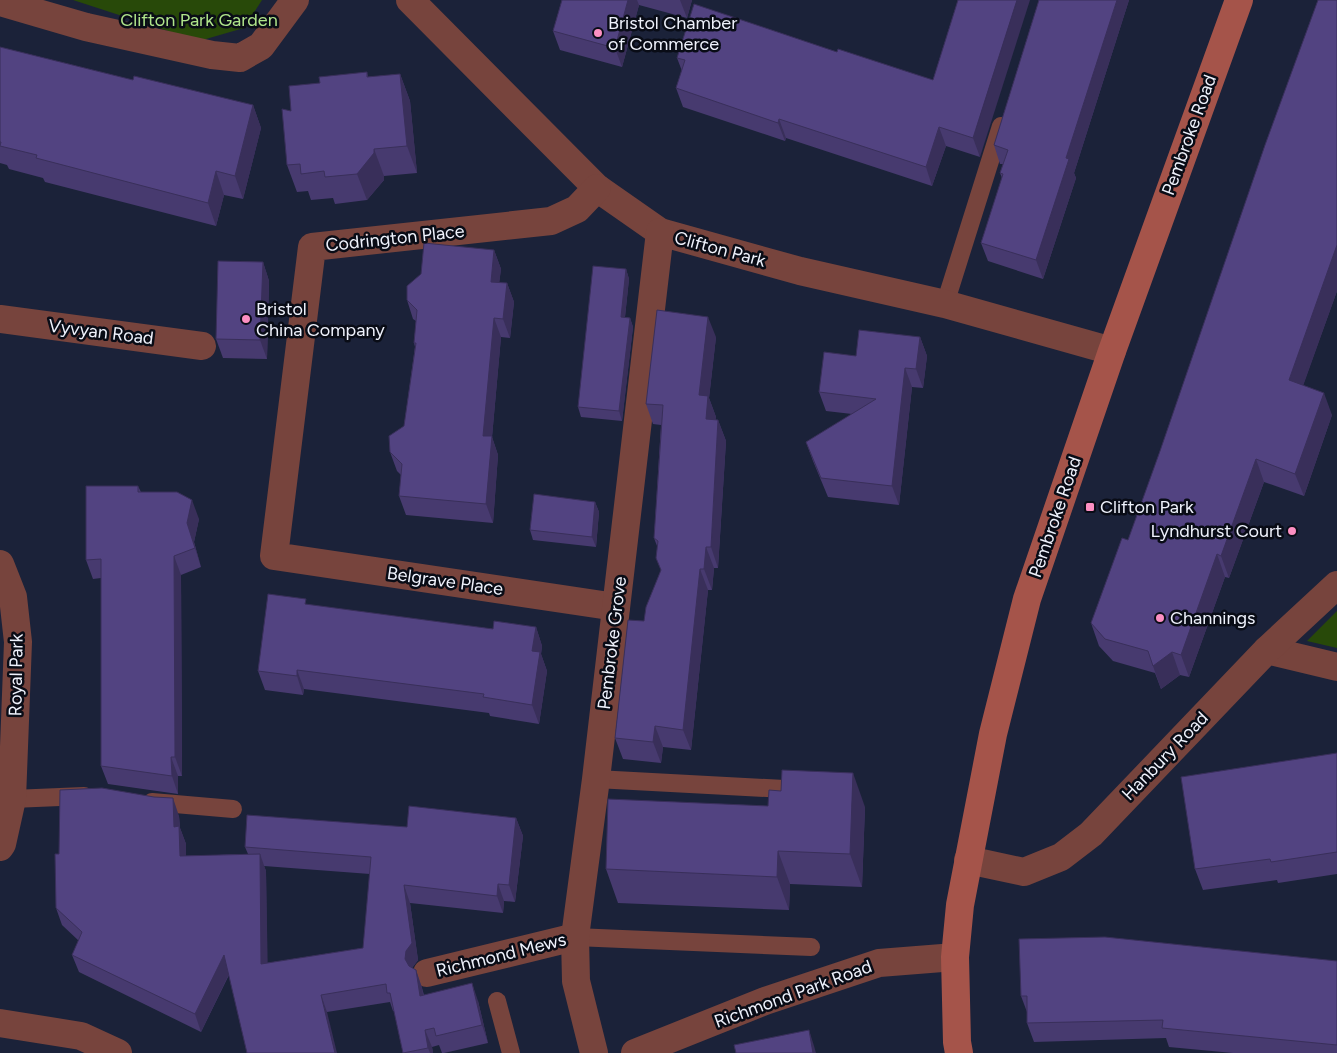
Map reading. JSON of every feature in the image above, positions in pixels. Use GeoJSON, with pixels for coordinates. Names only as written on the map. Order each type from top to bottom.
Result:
{"type":"FeatureCollection","features":[{"type":"Feature","properties":{"kind":"main road","name":"Pembroke Road"},"geometry":{"type":"LineString","coordinates":[[959,1053],[955,957],[960,905],[993,734],[1027,599],[1112,350],[1239,0]]}},
{"type":"Feature","properties":{"kind":"street"},"geometry":{"type":"LineString","coordinates":[[0,2],[86,27],[212,55],[240,58],[261,46],[294,0]]}},
{"type":"Feature","properties":{"kind":"street","name":"Clifton Park"},"geometry":{"type":"LineString","coordinates":[[410,0],[597,188],[660,232],[800,271],[944,304],[1112,350]]}},
{"type":"Feature","properties":{"kind":"street","name":"Codrington Place"},"geometry":{"type":"LineString","coordinates":[[274,556],[312,247],[550,221],[577,209],[597,188]]}},
{"type":"Feature","properties":{"kind":"street","name":"Pembroke Grove"},"geometry":{"type":"LineString","coordinates":[[594,1053],[576,981],[575,937],[596,779],[660,232]]}},
{"type":"Feature","properties":{"kind":"street","name":"Vyvyan Road"},"geometry":{"type":"LineString","coordinates":[[0,319],[202,346]]}},
{"type":"Feature","properties":{"kind":"street","name":"Belgrave Place"},"geometry":{"type":"LineString","coordinates":[[274,556],[616,607]]}},
{"type":"Feature","properties":{"kind":"street","name":"Royal Park"},"geometry":{"type":"LineString","coordinates":[[0,564],[13,597],[18,642],[12,799],[0,847]]}},
{"type":"Feature","properties":{"kind":"street","name":"Hanbury Road"},"geometry":{"type":"LineString","coordinates":[[968,860],[1024,872],[1061,857],[1091,834],[1267,650],[1337,585]]}},
{"type":"Feature","properties":{"kind":"street"},"geometry":{"type":"LineString","coordinates":[[1267,650],[1337,667]]}},
{"type":"Feature","properties":{"kind":"street","name":"Richmond Mews"},"geometry":{"type":"LineString","coordinates":[[427,973],[575,937]]}},
{"type":"Feature","properties":{"kind":"street","name":"Richmond Park Road"},"geometry":{"type":"LineString","coordinates":[[635,1053],[765,1001],[879,963],[955,957]]}},
{"type":"Feature","properties":{"kind":"street"},"geometry":{"type":"LineString","coordinates":[[0,1023],[81,1036],[118,1053]]}},
{"type":"Feature","properties":{"kind":"lane"},"geometry":{"type":"LineString","coordinates":[[944,304],[1005,114]]}},
{"type":"Feature","properties":{"kind":"lane"},"geometry":{"type":"LineString","coordinates":[[596,779],[818,791]]}},
{"type":"Feature","properties":{"kind":"lane"},"geometry":{"type":"LineString","coordinates":[[12,799],[99,795]]}},
{"type":"Feature","properties":{"kind":"lane"},"geometry":{"type":"LineString","coordinates":[[135,799],[162,804],[233,810]]}},
{"type":"Feature","properties":{"kind":"lane"},"geometry":{"type":"LineString","coordinates":[[575,937],[812,947]]}},
{"type":"Feature","properties":{"kind":"lane"},"geometry":{"type":"LineString","coordinates":[[497,1001],[511,1053]]}},
{"type":"Feature","properties":{"kind":"green space","name":"Clifton Park Garden"},"geometry":{"type":"Polygon","coordinates":[[[73,0],[262,0],[244,28],[199,41],[73,0]]]}},
{"type":"Feature","properties":{"kind":"green space"},"geometry":{"type":"Polygon","coordinates":[[[1337,611],[1337,648],[1307,641],[1337,611]]]}},
{"type":"Feature","properties":{"kind":"building"},"geometry":{"type":"Polygon","coordinates":[[[562,0],[628,0],[615,48],[553,31],[562,0]]]}},
{"type":"Feature","properties":{"kind":"building"},"geometry":{"type":"Polygon","coordinates":[[[958,0],[1017,0],[973,138],[939,127],[926,167],[779,119],[778,123],[676,88],[685,60],[677,58],[694,4],[837,52],[838,49],[933,80],[958,0]]]}},
{"type":"Feature","properties":{"kind":"building"},"geometry":{"type":"Polygon","coordinates":[[[1039,0],[1117,0],[1066,158],[1069,159],[1036,260],[981,243],[1003,174],[1000,173],[1008,150],[994,145],[1039,0]]]}},
{"type":"Feature","properties":{"kind":"building"},"geometry":{"type":"Polygon","coordinates":[[[1318,0],[1337,0],[1337,245],[1289,380],[1324,393],[1295,474],[1256,459],[1221,556],[1217,554],[1181,655],[1172,652],[1153,666],[1148,651],[1105,639],[1091,623],[1122,538],[1128,540],[1265,145],[1318,0]]]}},
{"type":"Feature","properties":{"kind":"building"},"geometry":{"type":"Polygon","coordinates":[[[0,47],[133,80],[134,76],[253,105],[235,176],[216,171],[208,203],[36,158],[37,155],[0,146],[0,47]]]}},
{"type":"Feature","properties":{"kind":"building"},"geometry":{"type":"Polygon","coordinates":[[[367,72],[367,77],[400,74],[407,146],[374,149],[374,153],[357,174],[325,177],[324,171],[301,174],[300,164],[287,165],[282,109],[291,111],[289,86],[320,83],[319,77],[367,72]]]}},
{"type":"Feature","properties":{"kind":"building"},"geometry":{"type":"Polygon","coordinates":[[[424,243],[494,250],[491,282],[507,283],[503,319],[494,318],[483,436],[492,436],[486,504],[399,496],[402,464],[390,452],[389,436],[404,426],[416,343],[414,343],[417,310],[407,300],[407,286],[421,274],[424,243]]]}},
{"type":"Feature","properties":{"kind":"building","name":"Bristol China Company"},"geometry":{"type":"Polygon","coordinates":[[[218,261],[263,262],[260,340],[216,339],[218,261]]]}},
{"type":"Feature","properties":{"kind":"building"},"geometry":{"type":"Polygon","coordinates":[[[593,266],[626,269],[621,317],[630,318],[619,411],[578,407],[593,266]]]}},
{"type":"Feature","properties":{"kind":"building"},"geometry":{"type":"Polygon","coordinates":[[[657,310],[708,317],[699,395],[708,396],[706,419],[718,420],[711,547],[706,547],[704,569],[700,569],[683,730],[655,726],[653,742],[615,738],[628,620],[644,621],[646,607],[661,570],[656,558],[658,541],[654,538],[663,405],[646,404],[657,310]]]}},
{"type":"Feature","properties":{"kind":"building"},"geometry":{"type":"Polygon","coordinates":[[[859,330],[920,337],[916,369],[905,368],[892,486],[821,478],[806,442],[876,399],[819,392],[824,352],[856,356],[859,330]]]}},
{"type":"Feature","properties":{"kind":"building"},"geometry":{"type":"Polygon","coordinates":[[[86,486],[138,486],[138,492],[177,492],[192,500],[187,523],[195,548],[174,556],[175,757],[171,757],[172,776],[101,766],[101,559],[86,560],[86,486]]]}},
{"type":"Feature","properties":{"kind":"building"},"geometry":{"type":"Polygon","coordinates":[[[534,494],[595,502],[592,537],[530,530],[534,494]]]}},
{"type":"Feature","properties":{"kind":"building"},"geometry":{"type":"Polygon","coordinates":[[[268,594],[306,599],[305,604],[493,629],[494,621],[536,627],[532,651],[540,652],[532,705],[483,697],[484,694],[297,670],[297,676],[258,671],[268,594]]]}},
{"type":"Feature","properties":{"kind":"building"},"geometry":{"type":"Polygon","coordinates":[[[1337,753],[1337,852],[1271,862],[1270,859],[1195,869],[1181,777],[1337,753]]]}},
{"type":"Feature","properties":{"kind":"building"},"geometry":{"type":"Polygon","coordinates":[[[782,770],[853,773],[850,854],[778,851],[777,877],[606,869],[608,799],[768,806],[769,790],[781,791],[782,770]]]}},
{"type":"Feature","properties":{"kind":"building"},"geometry":{"type":"Polygon","coordinates":[[[102,788],[154,797],[173,798],[174,827],[179,826],[180,856],[260,854],[261,964],[363,948],[371,857],[245,847],[247,815],[407,827],[409,806],[516,818],[509,885],[498,884],[497,896],[404,885],[412,943],[406,951],[405,959],[409,966],[416,970],[420,996],[472,983],[482,1025],[436,1036],[434,1028],[425,1030],[428,1048],[403,1053],[390,993],[387,993],[386,984],[321,995],[335,1053],[247,1053],[224,955],[195,1014],[72,955],[82,932],[56,908],[55,854],[59,854],[60,790],[102,788]]]}},
{"type":"Feature","properties":{"kind":"building"},"geometry":{"type":"Polygon","coordinates":[[[1105,937],[1337,961],[1337,1045],[1162,1028],[1163,1020],[1027,1023],[1027,996],[1021,996],[1019,939],[1105,937]]]}},
{"type":"Feature","properties":{"kind":"building"},"geometry":{"type":"Polygon","coordinates":[[[809,1030],[813,1053],[736,1053],[734,1045],[809,1030]]]}},
{"type":"Feature","properties":{"kind":"place","name":"Bristol Chamber of Commerce"},"geometry":{"type":"Point","coordinates":[598,33]}},
{"type":"Feature","properties":{"kind":"place","name":"Bristol China Company"},"geometry":{"type":"Point","coordinates":[246,319]}},
{"type":"Feature","properties":{"kind":"place","name":"Clifton Park"},"geometry":{"type":"Point","coordinates":[1090,507]}},
{"type":"Feature","properties":{"kind":"place","name":"Lyndhurst Court"},"geometry":{"type":"Point","coordinates":[1292,531]}},
{"type":"Feature","properties":{"kind":"place","name":"Channings"},"geometry":{"type":"Point","coordinates":[1160,618]}}]}
